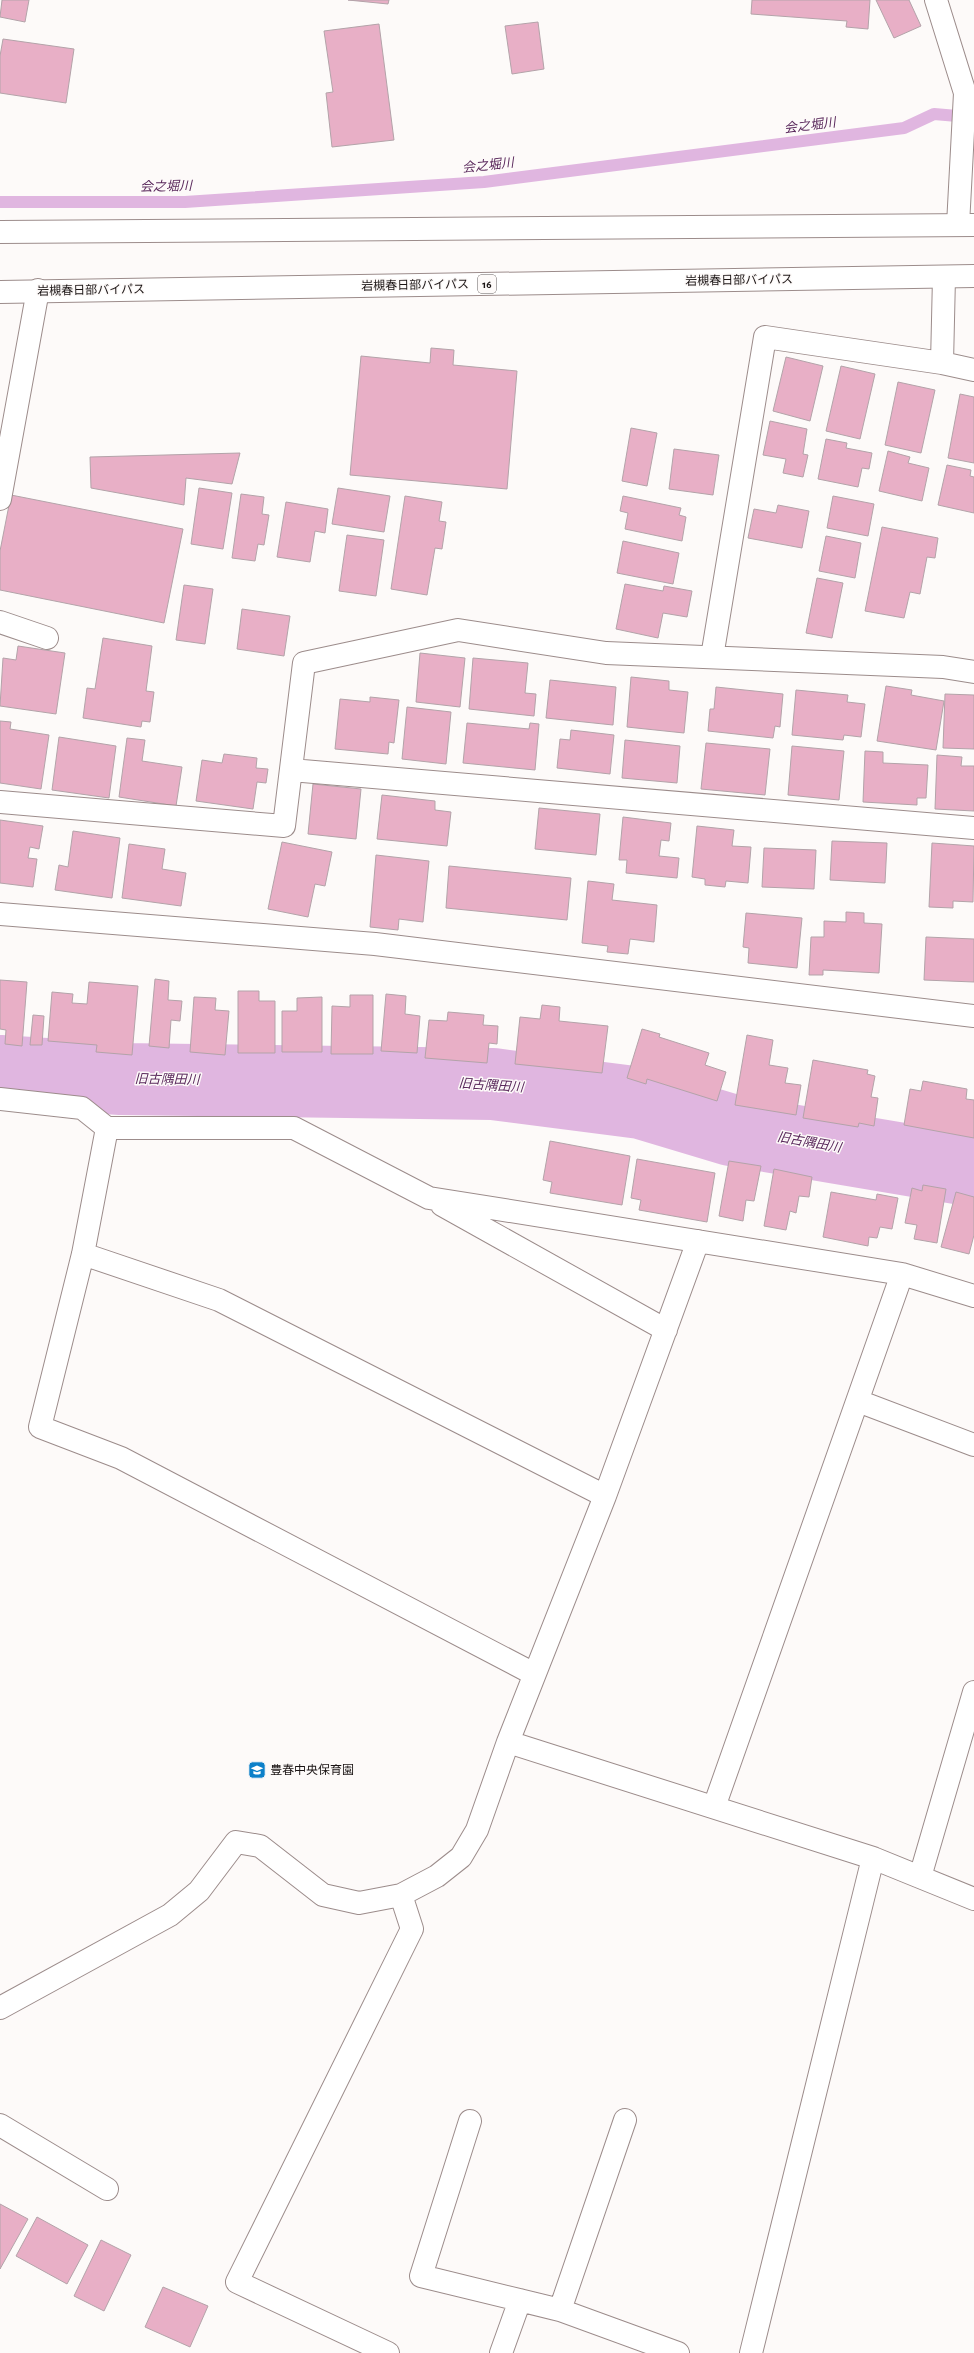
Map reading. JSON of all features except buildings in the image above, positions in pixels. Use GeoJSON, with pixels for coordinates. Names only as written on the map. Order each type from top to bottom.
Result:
{"type":"FeatureCollection","features":[{"type":"Feature","properties":{"kind":"main road"},"geometry":{"type":"LineString","coordinates":[[0,232],[966,225],[963,139],[968,94],[936,0]]}},
{"type":"Feature","properties":{"kind":"main road"},"geometry":{"type":"LineString","coordinates":[[942,363],[944,276]]}},
{"type":"Feature","properties":{"kind":"main road","name":"岩槻春日部バイパス"},"geometry":{"type":"LineString","coordinates":[[0,292],[38,290],[974,276]]}},
{"type":"Feature","properties":{"kind":"main road"},"geometry":{"type":"LineString","coordinates":[[0,499],[38,290]]}},
{"type":"Feature","properties":{"kind":"main road"},"geometry":{"type":"LineString","coordinates":[[712,657],[765,337],[942,363],[974,370]]}},
{"type":"Feature","properties":{"kind":"main road"},"geometry":{"type":"LineString","coordinates":[[0,622],[47,638]]}},
{"type":"Feature","properties":{"kind":"main road"},"geometry":{"type":"LineString","coordinates":[[0,802],[284,826],[304,663],[458,630],[606,653],[943,667],[974,672]]}},
{"type":"Feature","properties":{"kind":"main road"},"geometry":{"type":"LineString","coordinates":[[291,770],[974,828]]}},
{"type":"Feature","properties":{"kind":"main road"},"geometry":{"type":"LineString","coordinates":[[0,914],[375,944],[974,1016]]}},
{"type":"Feature","properties":{"kind":"main road"},"geometry":{"type":"LineString","coordinates":[[0,1100],[82,1108],[107,1128],[294,1128],[429,1198],[666,1330]]}},
{"type":"Feature","properties":{"kind":"main road"},"geometry":{"type":"LineString","coordinates":[[107,1128],[83,1254],[40,1427],[121,1458],[534,1674]]}},
{"type":"Feature","properties":{"kind":"main road"},"geometry":{"type":"LineString","coordinates":[[429,1198],[902,1274],[974,1296]]}},
{"type":"Feature","properties":{"kind":"main road"},"geometry":{"type":"LineString","coordinates":[[0,2008],[170,1915],[199,1891],[236,1842],[260,1846],[323,1895],[359,1903],[401,1894],[437,1876],[461,1857],[477,1830],[534,1674],[605,1496],[698,1241]]}},
{"type":"Feature","properties":{"kind":"main road"},"geometry":{"type":"LineString","coordinates":[[83,1254],[219,1300],[605,1496]]}},
{"type":"Feature","properties":{"kind":"main road"},"geometry":{"type":"LineString","coordinates":[[714,1808],[902,1274]]}},
{"type":"Feature","properties":{"kind":"main road"},"geometry":{"type":"LineString","coordinates":[[858,1401],[974,1445]]}},
{"type":"Feature","properties":{"kind":"main road"},"geometry":{"type":"LineString","coordinates":[[920,1877],[974,1692]]}},
{"type":"Feature","properties":{"kind":"main road"},"geometry":{"type":"LineString","coordinates":[[508,1742],[873,1858],[974,1899]]}},
{"type":"Feature","properties":{"kind":"main road"},"geometry":{"type":"LineString","coordinates":[[751,2353],[873,1858]]}},
{"type":"Feature","properties":{"kind":"main road"},"geometry":{"type":"LineString","coordinates":[[388,2353],[237,2282],[412,1929],[401,1894]]}},
{"type":"Feature","properties":{"kind":"main road"},"geometry":{"type":"LineString","coordinates":[[560,2310],[625,2120]]}},
{"type":"Feature","properties":{"kind":"main road"},"geometry":{"type":"LineString","coordinates":[[470,2121],[421,2276],[560,2310],[678,2353]]}},
{"type":"Feature","properties":{"kind":"main road"},"geometry":{"type":"LineString","coordinates":[[0,2125],[107,2189]]}},
{"type":"Feature","properties":{"kind":"main road"},"geometry":{"type":"LineString","coordinates":[[501,2353],[520,2300]]}},
{"type":"Feature","properties":{"kind":"waterway","name":"会之堀川"},"geometry":{"type":"LineString","coordinates":[[0,202],[185,202],[484,182],[904,128],[934,114],[969,117]]}},
{"type":"Feature","properties":{"kind":"waterway","name":"旧古隅田川"},"geometry":{"type":"LineString","coordinates":[[0,1071],[121,1079],[493,1084],[641,1103],[731,1130],[974,1171]]}},
{"type":"Feature","properties":{"kind":"place","name":"豊春中央保育園"},"geometry":{"type":"Point","coordinates":[257,1770]}}]}
